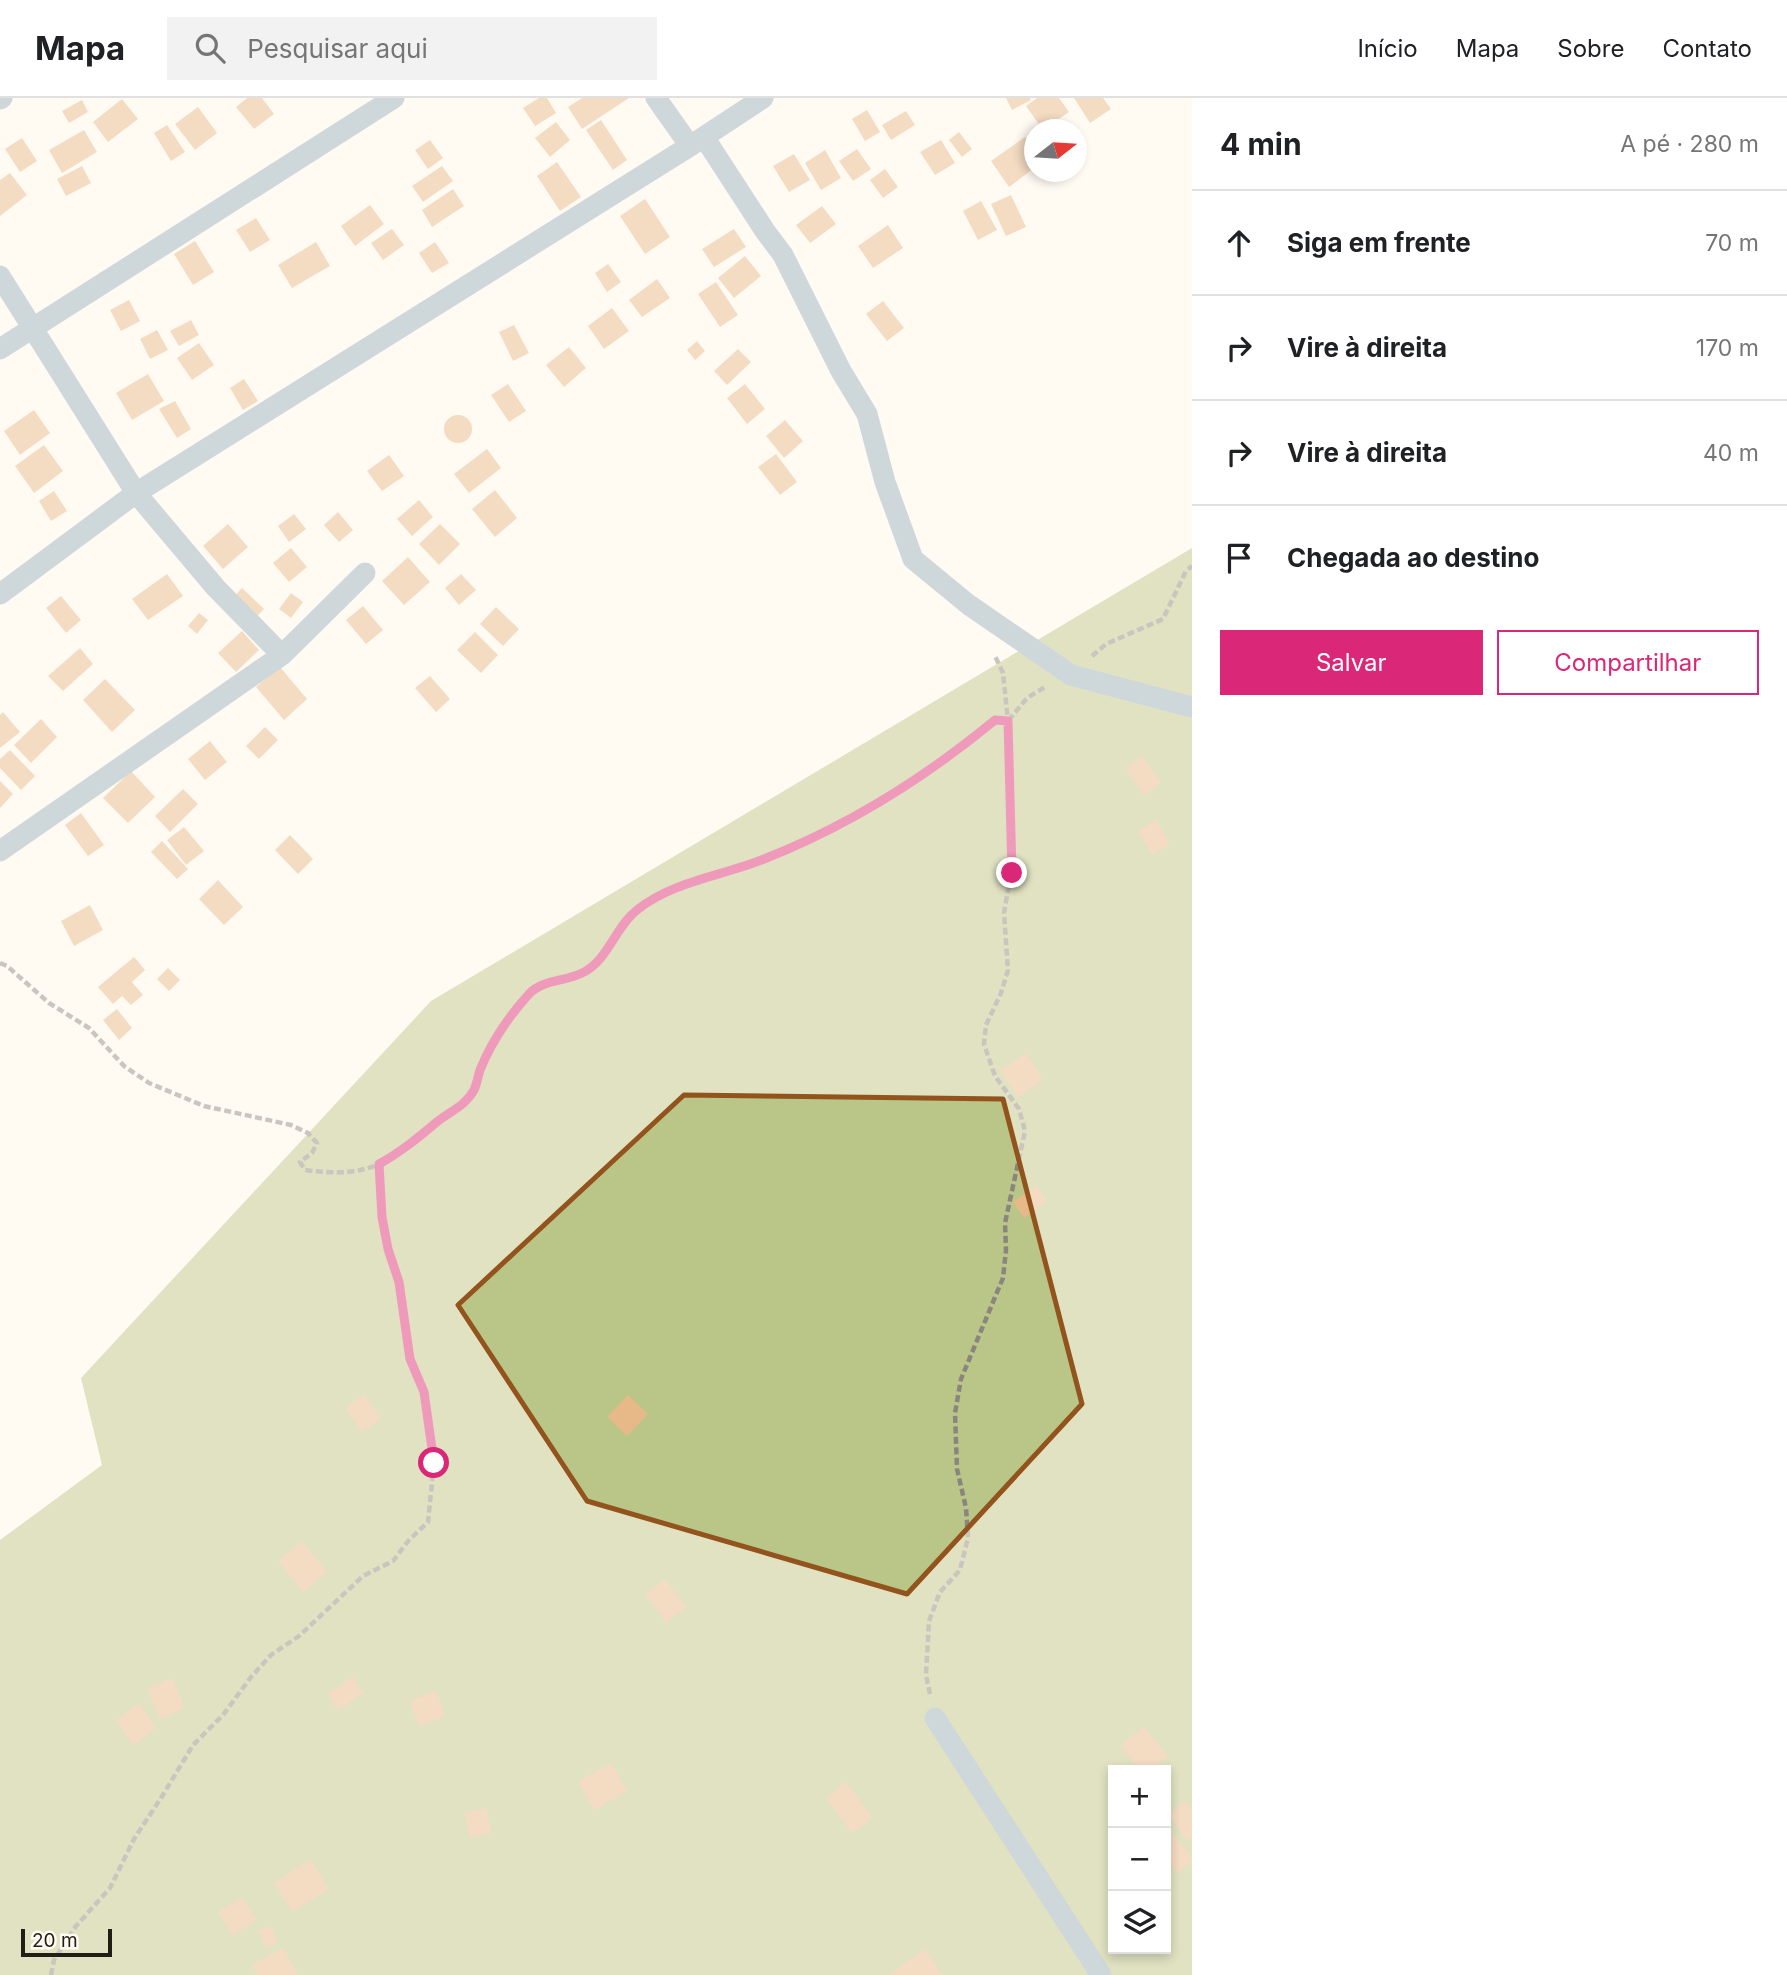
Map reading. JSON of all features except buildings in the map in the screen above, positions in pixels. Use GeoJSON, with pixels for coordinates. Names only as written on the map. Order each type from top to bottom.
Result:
{"type":"FeatureCollection","features":[{"type":"Feature","properties":{"kind":"street"},"geometry":{"type":"LineString","coordinates":[[0,349],[394,98]]}},
{"type":"Feature","properties":{"kind":"street"},"geometry":{"type":"LineString","coordinates":[[656,98],[697,141],[783,255],[841,371],[867,414],[885,482],[913,559],[970,605],[1071,675],[1192,707]]}},
{"type":"Feature","properties":{"kind":"street"},"geometry":{"type":"LineString","coordinates":[[0,594],[136,493],[763,98]]}},
{"type":"Feature","properties":{"kind":"street"},"geometry":{"type":"LineString","coordinates":[[0,276],[136,493],[216,588],[282,655]]}},
{"type":"Feature","properties":{"kind":"street"},"geometry":{"type":"LineString","coordinates":[[0,851],[282,655],[365,573]]}},
{"type":"Feature","properties":{"kind":"street"},"geometry":{"type":"LineString","coordinates":[[935,1718],[1101,1975]]}},
{"type":"Feature","properties":{"kind":"path"},"geometry":{"type":"LineString","coordinates":[[1008,721],[1027,698],[1052,682],[1071,675],[1106,644],[1163,619],[1186,570],[1192,566]]}},
{"type":"Feature","properties":{"kind":"path"},"geometry":{"type":"LineString","coordinates":[[935,1718],[926,1675],[929,1621],[940,1592],[960,1570],[968,1538],[966,1508],[957,1469],[955,1413],[961,1379],[1003,1278],[1005,1223],[1025,1131],[1019,1109],[995,1076],[984,1044],[986,1025],[1002,993],[1008,970],[1004,913],[1012,873],[1008,721],[1003,673],[992,650]]}},
{"type":"Feature","properties":{"kind":"path"},"geometry":{"type":"LineString","coordinates":[[0,963],[7,966],[49,1003],[89,1028],[124,1066],[149,1083],[204,1106],[275,1120],[308,1133],[317,1143],[312,1153],[300,1162],[305,1170],[356,1172],[379,1164],[402,1151],[467,1101],[503,1026],[530,993],[549,981],[582,973],[607,949],[618,929],[636,911],[675,889],[762,860],[847,822],[966,744],[995,720],[1008,721]]}},
{"type":"Feature","properties":{"kind":"path"},"geometry":{"type":"LineString","coordinates":[[51,1975],[54,1960],[76,1926],[110,1888],[134,1839],[192,1745],[223,1716],[271,1656],[299,1636],[363,1576],[393,1561],[428,1522],[434,1463],[424,1392],[410,1359],[399,1282],[388,1249],[382,1217],[379,1164]]}},
{"type":"Feature","properties":{"kind":"highlighted area"},"geometry":{"type":"Polygon","coordinates":[[[684,1095],[1003,1099],[1082,1404],[907,1594],[587,1501],[458,1305],[684,1095]]]}},
{"type":"Feature","properties":{"kind":"green space"},"geometry":{"type":"Polygon","coordinates":[[[1192,548],[1192,1975],[0,1975],[0,1540],[102,1465],[81,1378],[431,1001],[1192,548]]]}},
{"type":"Feature","properties":{"kind":"route"},"geometry":{"type":"LineString","coordinates":[[434,1463],[424,1392],[410,1359],[399,1282],[388,1249],[382,1217],[379,1164],[402,1151],[467,1101],[503,1026],[530,993],[549,981],[582,973],[607,949],[618,929],[649,901],[702,879],[762,860],[847,822],[937,764],[995,720],[1008,721],[1012,873]]}}]}
